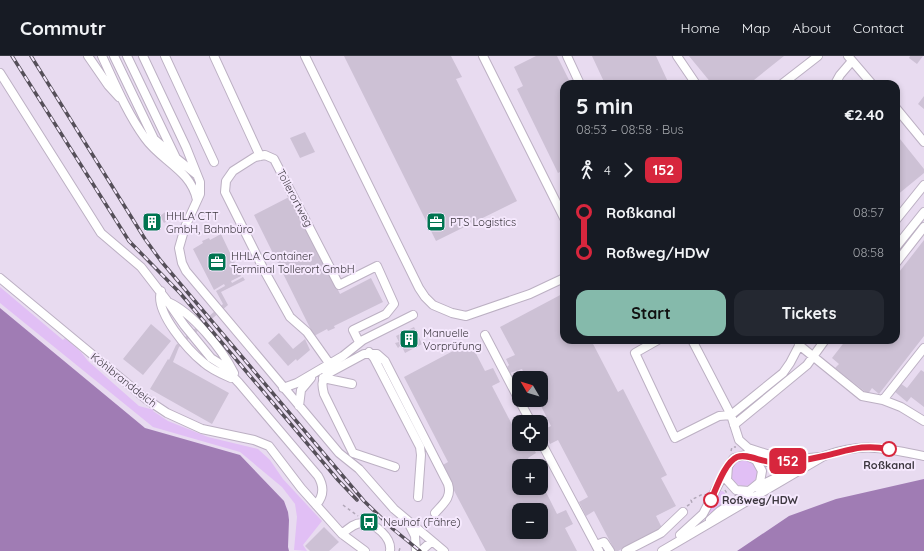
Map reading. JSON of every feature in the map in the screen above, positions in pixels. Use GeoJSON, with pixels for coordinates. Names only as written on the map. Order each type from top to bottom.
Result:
{"type":"FeatureCollection","features":[{"type":"Feature","properties":{"kind":"street"},"geometry":{"type":"LineString","coordinates":[[88,56],[108,85],[124,102]]}},
{"type":"Feature","properties":{"kind":"street"},"geometry":{"type":"LineString","coordinates":[[102,56],[124,102],[146,140],[173,163],[192,184],[197,200]]}},
{"type":"Feature","properties":{"kind":"street"},"geometry":{"type":"LineString","coordinates":[[114,56],[154,139],[197,175]]}},
{"type":"Feature","properties":{"kind":"street"},"geometry":{"type":"LineString","coordinates":[[127,56],[176,158]]}},
{"type":"Feature","properties":{"kind":"street"},"geometry":{"type":"LineString","coordinates":[[143,56],[186,147],[201,188],[180,240],[179,248],[182,263],[196,285],[339,453],[365,476],[381,496],[444,551]]}},
{"type":"Feature","properties":{"kind":"street"},"geometry":{"type":"LineString","coordinates":[[165,56],[214,162]]}},
{"type":"Feature","properties":{"kind":"street"},"geometry":{"type":"LineString","coordinates":[[214,56],[260,156],[255,157],[233,171],[226,181],[225,192],[265,272],[290,317],[307,332],[329,363]]}},
{"type":"Feature","properties":{"kind":"street"},"geometry":{"type":"LineString","coordinates":[[305,56],[419,288],[429,302],[452,313],[468,316],[530,294],[560,280]]}},
{"type":"Feature","properties":{"kind":"street"},"geometry":{"type":"LineString","coordinates":[[483,56],[560,210]]}},
{"type":"Feature","properties":{"kind":"street"},"geometry":{"type":"LineString","coordinates":[[567,56],[578,80]]}},
{"type":"Feature","properties":{"kind":"street"},"geometry":{"type":"LineString","coordinates":[[678,56],[693,80]]}},
{"type":"Feature","properties":{"kind":"street"},"geometry":{"type":"LineString","coordinates":[[787,80],[818,56]]}},
{"type":"Feature","properties":{"kind":"street"},"geometry":{"type":"LineString","coordinates":[[837,80],[850,58],[869,80]]}},
{"type":"Feature","properties":{"kind":"street"},"geometry":{"type":"LineString","coordinates":[[0,73],[98,229],[142,267],[161,291],[184,326],[211,358],[222,365],[239,383],[318,476],[323,490],[320,501],[316,505]]}},
{"type":"Feature","properties":{"kind":"street"},"geometry":{"type":"LineString","coordinates":[[900,113],[924,142]]}},
{"type":"Feature","properties":{"kind":"street","name":"Tollerortweg"},"geometry":{"type":"LineString","coordinates":[[260,156],[265,155],[274,159],[339,284],[377,266],[394,304],[386,314],[353,330],[359,342]]}},
{"type":"Feature","properties":{"kind":"street"},"geometry":{"type":"LineString","coordinates":[[900,215],[924,184]]}},
{"type":"Feature","properties":{"kind":"street"},"geometry":{"type":"LineString","coordinates":[[900,242],[924,212]]}},
{"type":"Feature","properties":{"kind":"street"},"geometry":{"type":"LineString","coordinates":[[900,258],[924,227]]}},
{"type":"Feature","properties":{"kind":"street","name":"Köhlbranddeich"},"geometry":{"type":"LineString","coordinates":[[0,278],[141,395],[167,413],[202,429],[254,440],[269,446],[287,472],[342,534],[365,551]]}},
{"type":"Feature","properties":{"kind":"street"},"geometry":{"type":"LineString","coordinates":[[161,291],[159,298],[166,325],[172,335],[195,360],[239,383]]}},
{"type":"Feature","properties":{"kind":"street"},"geometry":{"type":"LineString","coordinates":[[283,388],[295,384],[345,355],[359,342],[413,316]]}},
{"type":"Feature","properties":{"kind":"street"},"geometry":{"type":"LineString","coordinates":[[485,335],[512,387]]}},
{"type":"Feature","properties":{"kind":"street"},"geometry":{"type":"LineString","coordinates":[[651,344],[635,353],[676,438],[719,416],[731,415],[783,372],[790,363],[800,344]]}},
{"type":"Feature","properties":{"kind":"street"},"geometry":{"type":"LineString","coordinates":[[694,344],[731,415],[739,440],[748,448],[760,466],[762,475],[759,483],[753,489],[741,492],[732,487],[726,478],[728,466]]}},
{"type":"Feature","properties":{"kind":"street"},"geometry":{"type":"LineString","coordinates":[[801,344],[814,357],[862,396],[883,400],[901,407],[924,421]]}},
{"type":"Feature","properties":{"kind":"street"},"geometry":{"type":"LineString","coordinates":[[734,425],[807,365],[823,344]]}},
{"type":"Feature","properties":{"kind":"street"},"geometry":{"type":"LineString","coordinates":[[883,400],[924,348]]}},
{"type":"Feature","properties":{"kind":"street"},"geometry":{"type":"LineString","coordinates":[[323,378],[336,368],[368,351],[377,354],[385,362],[448,484],[450,491],[449,497],[435,513]]}},
{"type":"Feature","properties":{"kind":"street"},"geometry":{"type":"LineString","coordinates":[[368,351],[420,447],[422,455],[418,498]]}},
{"type":"Feature","properties":{"kind":"street"},"geometry":{"type":"LineString","coordinates":[[299,406],[301,390],[316,371]]}},
{"type":"Feature","properties":{"kind":"street"},"geometry":{"type":"LineString","coordinates":[[323,378],[352,384]]}},
{"type":"Feature","properties":{"kind":"street"},"geometry":{"type":"LineString","coordinates":[[323,378],[324,394],[353,453],[395,467]]}},
{"type":"Feature","properties":{"kind":"street"},"geometry":{"type":"LineString","coordinates":[[663,550],[703,514],[728,466],[734,458],[739,440]]}},
{"type":"Feature","properties":{"kind":"street"},"geometry":{"type":"LineString","coordinates":[[734,458],[745,456],[772,462],[787,461],[824,456],[850,448],[877,446],[924,456]]}},
{"type":"Feature","properties":{"kind":"street"},"geometry":{"type":"LineString","coordinates":[[748,448],[787,461]]}},
{"type":"Feature","properties":{"kind":"street"},"geometry":{"type":"LineString","coordinates":[[546,451],[597,548],[604,542],[610,551]]}},
{"type":"Feature","properties":{"kind":"street"},"geometry":{"type":"LineString","coordinates":[[663,550],[722,517],[824,456]]}},
{"type":"Feature","properties":{"kind":"street"},"geometry":{"type":"LineString","coordinates":[[704,526],[720,511],[753,489],[788,472],[808,465]]}},
{"type":"Feature","properties":{"kind":"street"},"geometry":{"type":"LineString","coordinates":[[626,551],[665,530],[683,512]]}},
{"type":"Feature","properties":{"kind":"street"},"geometry":{"type":"LineString","coordinates":[[408,521],[415,536],[416,551]]}},
{"type":"Feature","properties":{"kind":"street"},"geometry":{"type":"LineString","coordinates":[[342,534],[356,524],[368,524],[386,535],[390,544],[390,551]]}},
{"type":"Feature","properties":{"kind":"street"},"geometry":{"type":"LineString","coordinates":[[421,551],[432,541]]}},
{"type":"Feature","properties":{"kind":"path"},"geometry":{"type":"LineString","coordinates":[[719,487],[725,490],[731,500]]}},
{"type":"Feature","properties":{"kind":"path"},"geometry":{"type":"LineString","coordinates":[[692,503],[691,500],[703,494],[707,496]]}},
{"type":"Feature","properties":{"kind":"path"},"geometry":{"type":"LineString","coordinates":[[343,505],[360,517]]}},
{"type":"Feature","properties":{"kind":"shaded area"},"geometry":{"type":"Polygon","coordinates":[[[0,287],[63,340],[65,338],[81,352],[88,361],[139,406],[154,410],[153,411],[168,421],[208,437],[258,449],[270,460],[283,479],[322,521],[303,545],[307,551],[294,550],[297,517],[295,504],[282,487],[240,452],[153,427],[0,303],[0,287]]]}},
{"type":"Feature","properties":{"kind":"shaded area"},"geometry":{"type":"Polygon","coordinates":[[[0,308],[145,428],[240,455],[284,501],[289,520],[289,551],[0,551],[0,308]]]}},
{"type":"Feature","properties":{"kind":"shaded area"},"geometry":{"type":"Polygon","coordinates":[[[744,460],[753,464],[757,473],[753,482],[744,486],[735,482],[731,473],[735,464],[744,460]]]}},
{"type":"Feature","properties":{"kind":"shaded area"},"geometry":{"type":"Polygon","coordinates":[[[924,479],[924,551],[737,551],[789,516],[836,499],[924,479]]]}},
{"type":"Feature","properties":{"kind":"shaded area"},"geometry":{"type":"Polygon","coordinates":[[[718,489],[724,492],[729,501],[710,513],[708,511],[718,489]]]}},
{"type":"Feature","properties":{"kind":"building"},"geometry":{"type":"Polygon","coordinates":[[[344,56],[451,56],[462,77],[456,79],[517,201],[436,241],[344,56]]]}},
{"type":"Feature","properties":{"kind":"building"},"geometry":{"type":"Polygon","coordinates":[[[536,56],[557,56],[569,80],[560,80],[560,172],[558,173],[517,89],[523,86],[514,67],[536,56]]]}},
{"type":"Feature","properties":{"kind":"building"},"geometry":{"type":"Polygon","coordinates":[[[592,56],[656,56],[667,80],[603,80],[592,56]]]}},
{"type":"Feature","properties":{"kind":"building"},"geometry":{"type":"Polygon","coordinates":[[[689,56],[784,56],[754,80],[709,80],[689,56]]]}},
{"type":"Feature","properties":{"kind":"building"},"geometry":{"type":"Polygon","coordinates":[[[910,56],[923,56],[917,64],[909,58],[910,56]]]}},
{"type":"Feature","properties":{"kind":"building"},"geometry":{"type":"Polygon","coordinates":[[[924,96],[924,109],[918,104],[924,96]]]}},
{"type":"Feature","properties":{"kind":"building"},"geometry":{"type":"Polygon","coordinates":[[[305,132],[315,152],[300,158],[290,138],[305,132]]]}},
{"type":"Feature","properties":{"kind":"building"},"geometry":{"type":"Polygon","coordinates":[[[900,139],[924,169],[924,173],[900,193],[900,139]]]}},
{"type":"Feature","properties":{"kind":"building"},"geometry":{"type":"Polygon","coordinates":[[[291,196],[340,294],[371,278],[383,302],[334,326],[335,328],[328,331],[327,329],[314,336],[254,215],[291,196]]]}},
{"type":"Feature","properties":{"kind":"building"},"geometry":{"type":"Polygon","coordinates":[[[168,210],[173,217],[164,223],[160,216],[168,210]]]}},
{"type":"Feature","properties":{"kind":"building","name":"HHLA CTT GmbH, Bahnbüro"},"geometry":{"type":"Polygon","coordinates":[[[152,215],[159,226],[153,230],[146,219],[152,215]]]}},
{"type":"Feature","properties":{"kind":"building"},"geometry":{"type":"Polygon","coordinates":[[[221,234],[241,276],[231,281],[232,283],[243,277],[245,280],[221,292],[228,305],[179,347],[173,362],[229,393],[212,424],[150,389],[168,359],[169,360],[176,345],[223,304],[216,291],[225,286],[224,284],[214,290],[193,249],[203,243],[202,241],[209,238],[210,240],[221,234]]]}},
{"type":"Feature","properties":{"kind":"building"},"geometry":{"type":"Polygon","coordinates":[[[924,240],[924,336],[879,394],[872,388],[868,394],[835,368],[839,364],[832,358],[843,344],[900,344],[900,271],[924,240]]]}},
{"type":"Feature","properties":{"kind":"building"},"geometry":{"type":"Polygon","coordinates":[[[560,295],[560,344],[593,344],[618,392],[623,389],[667,475],[661,478],[676,506],[656,516],[662,528],[618,551],[615,551],[594,511],[586,516],[579,502],[588,497],[558,440],[550,444],[548,440],[548,428],[551,426],[548,420],[548,415],[546,415],[542,407],[548,407],[548,371],[523,371],[522,369],[512,371],[510,373],[507,367],[509,365],[506,359],[515,355],[500,327],[560,295]]]}},
{"type":"Feature","properties":{"kind":"building"},"geometry":{"type":"Polygon","coordinates":[[[151,324],[171,341],[143,375],[123,359],[151,324]]]}},
{"type":"Feature","properties":{"kind":"building","name":"Manuelle Vorprüfung"},"geometry":{"type":"Polygon","coordinates":[[[414,327],[422,344],[405,353],[401,345],[398,348],[395,343],[399,342],[396,336],[414,327]]]}},
{"type":"Feature","properties":{"kind":"building"},"geometry":{"type":"Polygon","coordinates":[[[279,333],[293,349],[305,339],[310,350],[297,361],[296,359],[288,366],[268,343],[279,333]]]}},
{"type":"Feature","properties":{"kind":"building"},"geometry":{"type":"Polygon","coordinates":[[[470,342],[485,371],[493,368],[500,382],[492,386],[512,425],[512,451],[535,451],[536,453],[528,459],[512,459],[512,495],[548,495],[557,514],[566,510],[573,524],[565,528],[577,551],[486,551],[441,466],[448,462],[404,377],[470,342]]]}},
{"type":"Feature","properties":{"kind":"building"},"geometry":{"type":"Polygon","coordinates":[[[921,370],[924,372],[924,407],[911,397],[907,402],[894,391],[900,383],[907,388],[921,370]]]}},
{"type":"Feature","properties":{"kind":"building"},"geometry":{"type":"Polygon","coordinates":[[[324,527],[339,542],[329,551],[310,551],[305,546],[324,527]]]}},
{"type":"Feature","properties":{"kind":"railway"},"geometry":{"type":"LineString","coordinates":[[12,56],[129,241],[180,293],[338,480],[357,500]]}},
{"type":"Feature","properties":{"kind":"railway"},"geometry":{"type":"LineString","coordinates":[[31,56],[145,239],[161,261],[364,501],[393,529],[420,551]]}},
{"type":"Feature","properties":{"kind":"bus line","name":"152"},"geometry":{"type":"LineString","coordinates":[[711,500],[730,462],[739,456],[747,456],[756,460],[772,462],[824,456],[850,448],[877,446],[889,449]]}},
{"type":"Feature","properties":{"kind":"place","name":"HHLA CTT GmbH, Bahnbüro"},"geometry":{"type":"Point","coordinates":[152,222]}},
{"type":"Feature","properties":{"kind":"place","name":"PTS Logistics"},"geometry":{"type":"Point","coordinates":[436,222]}},
{"type":"Feature","properties":{"kind":"place","name":"HHLA Container Terminal Tollerort GmbH"},"geometry":{"type":"Point","coordinates":[217,262]}},
{"type":"Feature","properties":{"kind":"place","name":"Manuelle Vorprüfung"},"geometry":{"type":"Point","coordinates":[409,339]}},
{"type":"Feature","properties":{"kind":"place","name":"Roßkanal"},"geometry":{"type":"Point","coordinates":[889,449]}},
{"type":"Feature","properties":{"kind":"place","name":"Roßweg/HDW"},"geometry":{"type":"Point","coordinates":[711,500]}},
{"type":"Feature","properties":{"kind":"place","name":"Neuhof (Fähre)"},"geometry":{"type":"Point","coordinates":[369,522]}}]}
